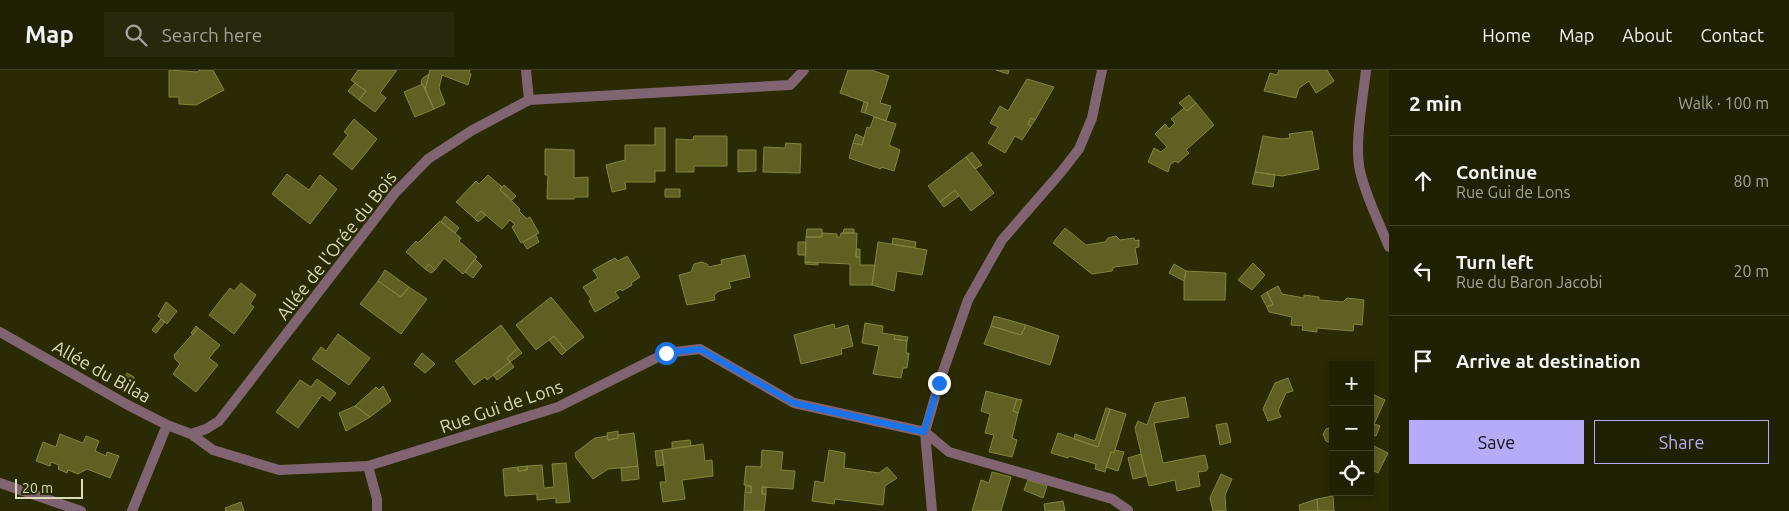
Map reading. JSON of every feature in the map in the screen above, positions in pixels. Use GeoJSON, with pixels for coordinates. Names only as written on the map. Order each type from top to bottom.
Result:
{"type":"FeatureCollection","features":[{"type":"Feature","properties":{"kind":"street"},"geometry":{"type":"LineString","coordinates":[[526,70],[529,100]]}},
{"type":"Feature","properties":{"kind":"street","name":"Allée de l'Orée du Bois"},"geometry":{"type":"LineString","coordinates":[[192,434],[206,429],[219,421],[395,193],[428,159],[471,131],[529,100],[790,85],[804,70]]}},
{"type":"Feature","properties":{"kind":"street"},"geometry":{"type":"LineString","coordinates":[[932,511],[924,432],[968,300],[1002,240],[1080,149],[1092,118],[1102,70]]}},
{"type":"Feature","properties":{"kind":"street"},"geometry":{"type":"LineString","coordinates":[[1366,70],[1359,140],[1360,169],[1368,195],[1389,247]]}},
{"type":"Feature","properties":{"kind":"street","name":"Allée du Bilaa"},"geometry":{"type":"LineString","coordinates":[[0,332],[126,404],[166,425],[192,434]]}},
{"type":"Feature","properties":{"kind":"street","name":"Rue Gui de Lons"},"geometry":{"type":"LineString","coordinates":[[192,434],[213,450],[279,470],[368,466],[558,407],[666,353],[700,349],[794,403],[924,432]]}},
{"type":"Feature","properties":{"kind":"street"},"geometry":{"type":"LineString","coordinates":[[132,511],[166,425]]}},
{"type":"Feature","properties":{"kind":"street"},"geometry":{"type":"LineString","coordinates":[[924,432],[948,452],[1112,499],[1128,510]]}},
{"type":"Feature","properties":{"kind":"street"},"geometry":{"type":"LineString","coordinates":[[368,466],[378,499],[377,511]]}},
{"type":"Feature","properties":{"kind":"street"},"geometry":{"type":"LineString","coordinates":[[0,483],[81,511]]}},
{"type":"Feature","properties":{"kind":"building"},"geometry":{"type":"Polygon","coordinates":[[[169,70],[197,72],[200,70],[213,70],[224,90],[196,105],[179,104],[179,97],[169,97],[169,70]]]}},
{"type":"Feature","properties":{"kind":"building"},"geometry":{"type":"Polygon","coordinates":[[[358,70],[397,70],[380,93],[386,98],[375,112],[359,100],[366,91],[351,80],[358,70]]]}},
{"type":"Feature","properties":{"kind":"building"},"geometry":{"type":"Polygon","coordinates":[[[430,70],[470,70],[469,73],[471,74],[468,85],[442,75],[439,88],[445,104],[434,109],[425,90],[430,70]]]}},
{"type":"Feature","properties":{"kind":"building"},"geometry":{"type":"Polygon","coordinates":[[[848,70],[871,70],[889,76],[880,103],[891,106],[886,121],[865,113],[868,103],[840,93],[848,70]]]}},
{"type":"Feature","properties":{"kind":"building"},"geometry":{"type":"Polygon","coordinates":[[[996,70],[1009,70],[1008,74],[996,70]]]}},
{"type":"Feature","properties":{"kind":"building"},"geometry":{"type":"Polygon","coordinates":[[[1279,70],[1327,70],[1334,81],[1316,93],[1309,81],[1299,88],[1296,98],[1264,91],[1270,73],[1277,75],[1279,70]]]}},
{"type":"Feature","properties":{"kind":"building"},"geometry":{"type":"Polygon","coordinates":[[[429,74],[425,90],[421,82],[429,74]]]}},
{"type":"Feature","properties":{"kind":"building"},"geometry":{"type":"Polygon","coordinates":[[[1027,79],[1054,87],[1035,120],[1031,118],[1028,124],[1031,126],[1022,140],[1015,136],[1005,153],[988,143],[998,127],[990,123],[1000,106],[1008,111],[1027,79]]]}},
{"type":"Feature","properties":{"kind":"building"},"geometry":{"type":"Polygon","coordinates":[[[355,83],[366,91],[359,100],[348,91],[355,83]]]}},
{"type":"Feature","properties":{"kind":"building"},"geometry":{"type":"Polygon","coordinates":[[[423,84],[434,109],[415,117],[404,92],[423,84]]]}},
{"type":"Feature","properties":{"kind":"building"},"geometry":{"type":"Polygon","coordinates":[[[1189,95],[1196,103],[1187,111],[1179,103],[1189,95]]]}},
{"type":"Feature","properties":{"kind":"building"},"geometry":{"type":"Polygon","coordinates":[[[864,102],[868,103],[865,113],[861,112],[864,102]]]}},
{"type":"Feature","properties":{"kind":"building"},"geometry":{"type":"Polygon","coordinates":[[[1196,103],[1214,125],[1186,150],[1189,153],[1178,163],[1175,161],[1170,165],[1168,172],[1148,162],[1154,148],[1161,152],[1167,147],[1155,134],[1165,124],[1169,129],[1175,123],[1171,119],[1184,108],[1187,111],[1196,103]]]}},
{"type":"Feature","properties":{"kind":"building"},"geometry":{"type":"Polygon","coordinates":[[[874,117],[896,124],[889,145],[900,150],[894,171],[881,167],[881,169],[849,158],[853,143],[862,145],[867,127],[870,128],[874,117]]]}},
{"type":"Feature","properties":{"kind":"building"},"geometry":{"type":"Polygon","coordinates":[[[1031,118],[1035,120],[1031,126],[1028,124],[1031,118]]]}},
{"type":"Feature","properties":{"kind":"building"},"geometry":{"type":"Polygon","coordinates":[[[354,119],[377,139],[352,170],[333,154],[348,135],[344,132],[354,119]]]}},
{"type":"Feature","properties":{"kind":"building"},"geometry":{"type":"Polygon","coordinates":[[[655,128],[665,128],[665,171],[655,171],[655,182],[625,182],[626,189],[612,192],[606,165],[625,160],[625,145],[655,145],[655,128]]]}},
{"type":"Feature","properties":{"kind":"building"},"geometry":{"type":"Polygon","coordinates":[[[1312,131],[1319,169],[1282,176],[1255,172],[1263,136],[1282,139],[1290,138],[1289,134],[1312,131]]]}},
{"type":"Feature","properties":{"kind":"building"},"geometry":{"type":"Polygon","coordinates":[[[856,134],[864,138],[862,145],[853,143],[856,134]]]}},
{"type":"Feature","properties":{"kind":"building"},"geometry":{"type":"Polygon","coordinates":[[[694,136],[727,136],[727,166],[694,166],[694,172],[676,172],[676,139],[693,140],[694,136]]]}},
{"type":"Feature","properties":{"kind":"building"},"geometry":{"type":"Polygon","coordinates":[[[786,143],[801,144],[800,173],[763,172],[764,147],[785,148],[786,143]]]}},
{"type":"Feature","properties":{"kind":"building"},"geometry":{"type":"Polygon","coordinates":[[[545,149],[574,150],[574,178],[588,177],[588,197],[547,199],[548,175],[545,175],[545,149]]]}},
{"type":"Feature","properties":{"kind":"building"},"geometry":{"type":"Polygon","coordinates":[[[738,150],[756,150],[756,171],[738,172],[738,150]]]}},
{"type":"Feature","properties":{"kind":"building"},"geometry":{"type":"Polygon","coordinates":[[[972,152],[982,165],[975,169],[966,157],[972,152]]]}},
{"type":"Feature","properties":{"kind":"building"},"geometry":{"type":"Polygon","coordinates":[[[966,157],[994,193],[971,211],[955,190],[940,202],[928,186],[966,157]]]}},
{"type":"Feature","properties":{"kind":"building"},"geometry":{"type":"Polygon","coordinates":[[[1255,172],[1275,175],[1273,187],[1252,184],[1255,172]]]}},
{"type":"Feature","properties":{"kind":"building"},"geometry":{"type":"Polygon","coordinates":[[[287,174],[309,190],[320,175],[337,189],[310,224],[272,194],[287,174]]]}},
{"type":"Feature","properties":{"kind":"building"},"geometry":{"type":"Polygon","coordinates":[[[488,175],[502,187],[500,190],[520,209],[519,211],[527,219],[530,217],[539,233],[521,243],[512,227],[515,225],[510,220],[502,229],[481,211],[474,218],[456,202],[476,181],[479,184],[488,175]]]}},
{"type":"Feature","properties":{"kind":"building"},"geometry":{"type":"Polygon","coordinates":[[[504,185],[516,196],[512,200],[500,190],[504,185]]]}},
{"type":"Feature","properties":{"kind":"building"},"geometry":{"type":"Polygon","coordinates":[[[665,189],[680,189],[680,197],[665,197],[665,189]]]}},
{"type":"Feature","properties":{"kind":"building"},"geometry":{"type":"Polygon","coordinates":[[[955,190],[959,196],[944,207],[940,202],[955,190]]]}},
{"type":"Feature","properties":{"kind":"building"},"geometry":{"type":"Polygon","coordinates":[[[481,211],[486,215],[478,222],[474,218],[481,211]]]}},
{"type":"Feature","properties":{"kind":"building"},"geometry":{"type":"Polygon","coordinates":[[[445,216],[459,228],[455,233],[441,222],[445,216]]]}},
{"type":"Feature","properties":{"kind":"building"},"geometry":{"type":"Polygon","coordinates":[[[440,221],[461,238],[459,241],[477,257],[463,274],[444,258],[435,270],[429,264],[425,269],[406,252],[440,221]]]}},
{"type":"Feature","properties":{"kind":"building"},"geometry":{"type":"Polygon","coordinates":[[[1065,228],[1086,245],[1105,242],[1108,238],[1116,236],[1120,240],[1134,238],[1135,241],[1139,240],[1139,247],[1135,248],[1138,264],[1114,267],[1112,271],[1092,274],[1053,243],[1065,228]]]}},
{"type":"Feature","properties":{"kind":"building"},"geometry":{"type":"Polygon","coordinates":[[[807,229],[822,229],[822,237],[806,237],[807,229]]]}},
{"type":"Feature","properties":{"kind":"building"},"geometry":{"type":"Polygon","coordinates":[[[844,229],[854,229],[854,233],[843,233],[844,229]]]}},
{"type":"Feature","properties":{"kind":"building"},"geometry":{"type":"Polygon","coordinates":[[[822,233],[837,234],[837,237],[840,237],[841,233],[857,233],[856,257],[860,257],[860,265],[875,265],[872,285],[850,285],[850,264],[805,262],[806,237],[822,237],[822,233]]]}},
{"type":"Feature","properties":{"kind":"building"},"geometry":{"type":"Polygon","coordinates":[[[536,235],[539,242],[527,249],[523,242],[536,235]]]}},
{"type":"Feature","properties":{"kind":"building"},"geometry":{"type":"Polygon","coordinates":[[[893,238],[916,242],[915,248],[892,244],[893,238]]]}},
{"type":"Feature","properties":{"kind":"building"},"geometry":{"type":"Polygon","coordinates":[[[798,242],[806,242],[806,255],[798,255],[798,242]]]}},
{"type":"Feature","properties":{"kind":"building"},"geometry":{"type":"Polygon","coordinates":[[[878,242],[927,250],[922,275],[897,271],[894,291],[872,285],[878,242]]]}},
{"type":"Feature","properties":{"kind":"building"},"geometry":{"type":"Polygon","coordinates":[[[856,249],[860,249],[860,257],[856,257],[856,249]]]}},
{"type":"Feature","properties":{"kind":"building"},"geometry":{"type":"Polygon","coordinates":[[[745,255],[750,277],[729,282],[731,288],[719,291],[714,295],[715,300],[687,305],[679,275],[691,272],[694,264],[702,262],[709,267],[722,264],[721,260],[745,255]]]}},
{"type":"Feature","properties":{"kind":"building"},"geometry":{"type":"Polygon","coordinates":[[[627,256],[640,277],[622,291],[621,289],[615,292],[619,298],[595,312],[589,301],[591,299],[583,287],[598,278],[593,270],[615,258],[618,261],[627,256]]]}},
{"type":"Feature","properties":{"kind":"building"},"geometry":{"type":"Polygon","coordinates":[[[475,259],[482,266],[473,278],[465,272],[475,259]]]}},
{"type":"Feature","properties":{"kind":"building"},"geometry":{"type":"Polygon","coordinates":[[[805,262],[818,263],[818,265],[805,264],[805,262]]]}},
{"type":"Feature","properties":{"kind":"building"},"geometry":{"type":"Polygon","coordinates":[[[1253,263],[1265,275],[1252,290],[1238,280],[1253,263]]]}},
{"type":"Feature","properties":{"kind":"building"},"geometry":{"type":"Polygon","coordinates":[[[429,264],[435,270],[431,273],[425,269],[429,264]]]}},
{"type":"Feature","properties":{"kind":"building"},"geometry":{"type":"Polygon","coordinates":[[[1174,264],[1186,271],[1184,281],[1169,273],[1174,264]]]}},
{"type":"Feature","properties":{"kind":"building"},"geometry":{"type":"Polygon","coordinates":[[[385,270],[409,287],[401,297],[378,281],[385,270]]]}},
{"type":"Feature","properties":{"kind":"building"},"geometry":{"type":"Polygon","coordinates":[[[1186,271],[1226,273],[1225,300],[1184,300],[1186,271]]]}},
{"type":"Feature","properties":{"kind":"building"},"geometry":{"type":"Polygon","coordinates":[[[378,281],[401,297],[409,287],[427,299],[401,334],[360,304],[378,281]]]}},
{"type":"Feature","properties":{"kind":"building"},"geometry":{"type":"Polygon","coordinates":[[[241,283],[256,295],[250,304],[254,307],[234,334],[209,315],[230,288],[234,291],[241,283]]]}},
{"type":"Feature","properties":{"kind":"building"},"geometry":{"type":"Polygon","coordinates":[[[1278,286],[1282,294],[1304,298],[1304,295],[1319,297],[1319,300],[1343,302],[1347,298],[1364,300],[1362,325],[1354,324],[1353,331],[1317,328],[1317,332],[1302,330],[1303,326],[1291,325],[1292,317],[1269,312],[1267,307],[1273,304],[1267,292],[1278,286]]]}},
{"type":"Feature","properties":{"kind":"building"},"geometry":{"type":"Polygon","coordinates":[[[1267,292],[1273,304],[1267,307],[1261,296],[1267,292]]]}},
{"type":"Feature","properties":{"kind":"building"},"geometry":{"type":"Polygon","coordinates":[[[551,297],[584,337],[566,351],[554,336],[536,350],[516,325],[551,297]]]}},
{"type":"Feature","properties":{"kind":"building"},"geometry":{"type":"Polygon","coordinates":[[[166,302],[177,311],[167,324],[158,316],[166,302]]]}},
{"type":"Feature","properties":{"kind":"building"},"geometry":{"type":"Polygon","coordinates":[[[994,316],[1026,325],[1021,335],[991,326],[994,316]]]}},
{"type":"Feature","properties":{"kind":"building"},"geometry":{"type":"Polygon","coordinates":[[[161,319],[165,322],[156,333],[152,330],[161,319]]]}},
{"type":"Feature","properties":{"kind":"building"},"geometry":{"type":"Polygon","coordinates":[[[865,323],[883,326],[882,333],[895,335],[894,339],[907,341],[906,353],[909,353],[907,368],[903,368],[901,378],[873,374],[879,346],[862,343],[865,323]]]}},
{"type":"Feature","properties":{"kind":"building"},"geometry":{"type":"Polygon","coordinates":[[[834,324],[835,329],[848,325],[853,346],[841,349],[842,354],[801,364],[794,335],[834,324]]]}},
{"type":"Feature","properties":{"kind":"building"},"geometry":{"type":"Polygon","coordinates":[[[501,325],[518,348],[507,358],[510,362],[487,380],[485,377],[474,385],[455,361],[501,325]]]}},
{"type":"Feature","properties":{"kind":"building"},"geometry":{"type":"Polygon","coordinates":[[[1026,325],[1059,336],[1050,365],[984,344],[991,326],[1021,335],[1026,325]]]}},
{"type":"Feature","properties":{"kind":"building"},"geometry":{"type":"Polygon","coordinates":[[[196,326],[198,328],[193,335],[191,333],[196,326]]]}},
{"type":"Feature","properties":{"kind":"building"},"geometry":{"type":"Polygon","coordinates":[[[198,328],[220,345],[209,358],[218,365],[196,392],[173,374],[180,364],[174,355],[198,328]]]}},
{"type":"Feature","properties":{"kind":"building"},"geometry":{"type":"Polygon","coordinates":[[[338,334],[370,358],[349,385],[312,359],[321,347],[326,351],[338,334]]]}},
{"type":"Feature","properties":{"kind":"building"},"geometry":{"type":"Polygon","coordinates":[[[895,335],[908,337],[907,341],[894,339],[895,335]]]}},
{"type":"Feature","properties":{"kind":"building"},"geometry":{"type":"Polygon","coordinates":[[[554,336],[566,351],[562,355],[549,340],[554,336]]]}},
{"type":"Feature","properties":{"kind":"building"},"geometry":{"type":"Polygon","coordinates":[[[518,348],[522,353],[510,362],[507,358],[518,348]]]}},
{"type":"Feature","properties":{"kind":"building"},"geometry":{"type":"Polygon","coordinates":[[[422,353],[435,364],[425,373],[414,364],[422,353]]]}},
{"type":"Feature","properties":{"kind":"building"},"geometry":{"type":"Polygon","coordinates":[[[510,362],[514,367],[497,380],[493,375],[510,362]]]}},
{"type":"Feature","properties":{"kind":"building"},"geometry":{"type":"Polygon","coordinates":[[[127,373],[134,377],[130,385],[122,381],[127,373]]]}},
{"type":"Feature","properties":{"kind":"building"},"geometry":{"type":"Polygon","coordinates":[[[1288,378],[1293,391],[1286,393],[1278,411],[1281,417],[1268,421],[1263,409],[1275,383],[1288,378]]]}},
{"type":"Feature","properties":{"kind":"building"},"geometry":{"type":"Polygon","coordinates":[[[317,379],[336,393],[330,401],[322,395],[298,428],[276,412],[300,380],[311,387],[317,379]]]}},
{"type":"Feature","properties":{"kind":"building"},"geometry":{"type":"Polygon","coordinates":[[[383,386],[391,401],[370,417],[355,406],[376,387],[379,390],[383,386]]]}},
{"type":"Feature","properties":{"kind":"building"},"geometry":{"type":"Polygon","coordinates":[[[986,391],[1017,399],[1013,411],[1018,413],[1012,438],[1017,440],[1012,457],[989,452],[994,435],[985,433],[990,414],[981,411],[986,391]]]}},
{"type":"Feature","properties":{"kind":"building"},"geometry":{"type":"Polygon","coordinates":[[[1374,395],[1385,400],[1374,424],[1374,395]]]}},
{"type":"Feature","properties":{"kind":"building"},"geometry":{"type":"Polygon","coordinates":[[[1185,397],[1189,417],[1154,423],[1163,463],[1205,455],[1208,468],[1206,471],[1198,472],[1200,486],[1177,491],[1175,480],[1149,486],[1135,428],[1138,421],[1147,425],[1155,403],[1185,397]]]}},
{"type":"Feature","properties":{"kind":"building"},"geometry":{"type":"Polygon","coordinates":[[[1017,399],[1022,400],[1018,413],[1013,411],[1017,399]]]}},
{"type":"Feature","properties":{"kind":"building"},"geometry":{"type":"Polygon","coordinates":[[[355,406],[370,417],[346,431],[339,413],[355,406]]]}},
{"type":"Feature","properties":{"kind":"building"},"geometry":{"type":"Polygon","coordinates":[[[1106,408],[1110,409],[1098,447],[1074,439],[1075,434],[1095,441],[1106,408]]]}},
{"type":"Feature","properties":{"kind":"building"},"geometry":{"type":"Polygon","coordinates":[[[1110,409],[1126,414],[1114,453],[1111,452],[1105,472],[1095,469],[1096,464],[1051,453],[1058,433],[1098,447],[1110,409]]]}},
{"type":"Feature","properties":{"kind":"building"},"geometry":{"type":"Polygon","coordinates":[[[1227,423],[1231,442],[1220,445],[1216,425],[1227,423]]]}},
{"type":"Feature","properties":{"kind":"building"},"geometry":{"type":"Polygon","coordinates":[[[1375,424],[1380,426],[1376,436],[1374,435],[1375,424]]]}},
{"type":"Feature","properties":{"kind":"building"},"geometry":{"type":"Polygon","coordinates":[[[1329,428],[1329,442],[1326,441],[1323,434],[1329,428]]]}},
{"type":"Feature","properties":{"kind":"building"},"geometry":{"type":"Polygon","coordinates":[[[618,431],[618,438],[608,440],[607,433],[618,431]]]}},
{"type":"Feature","properties":{"kind":"building"},"geometry":{"type":"Polygon","coordinates":[[[634,433],[638,466],[608,469],[593,479],[576,458],[575,453],[595,438],[607,436],[608,440],[618,438],[618,435],[634,433]]]}},
{"type":"Feature","properties":{"kind":"building"},"geometry":{"type":"Polygon","coordinates":[[[60,434],[83,443],[86,436],[99,441],[95,451],[106,456],[107,452],[119,456],[110,478],[87,469],[78,474],[68,470],[67,473],[58,469],[59,465],[51,462],[50,466],[36,461],[43,442],[56,447],[60,434]]]}},
{"type":"Feature","properties":{"kind":"building"},"geometry":{"type":"Polygon","coordinates":[[[690,440],[691,446],[672,449],[672,442],[690,440]]]}},
{"type":"Feature","properties":{"kind":"building"},"geometry":{"type":"Polygon","coordinates":[[[703,444],[705,461],[712,460],[713,476],[682,480],[685,499],[663,502],[660,482],[666,482],[662,450],[703,444]]]}},
{"type":"Feature","properties":{"kind":"building"},"geometry":{"type":"Polygon","coordinates":[[[1374,446],[1388,453],[1378,473],[1374,471],[1374,446]]]}},
{"type":"Feature","properties":{"kind":"building"},"geometry":{"type":"Polygon","coordinates":[[[662,450],[664,465],[657,466],[655,451],[662,450]]]}},
{"type":"Feature","properties":{"kind":"building"},"geometry":{"type":"Polygon","coordinates":[[[762,450],[783,452],[781,470],[795,471],[793,489],[762,487],[762,494],[766,494],[764,511],[744,511],[745,492],[751,493],[751,486],[744,485],[746,466],[761,467],[762,450]]]}},
{"type":"Feature","properties":{"kind":"building"},"geometry":{"type":"Polygon","coordinates":[[[829,450],[845,453],[844,468],[879,473],[887,467],[897,478],[885,486],[883,505],[835,499],[834,504],[812,501],[815,481],[824,483],[829,450]]]}},
{"type":"Feature","properties":{"kind":"building"},"geometry":{"type":"Polygon","coordinates":[[[1115,450],[1124,452],[1118,471],[1106,467],[1111,452],[1114,453],[1115,450]]]}},
{"type":"Feature","properties":{"kind":"building"},"geometry":{"type":"Polygon","coordinates":[[[1141,454],[1146,476],[1133,479],[1128,458],[1141,454]]]}},
{"type":"Feature","properties":{"kind":"building"},"geometry":{"type":"Polygon","coordinates":[[[566,463],[570,502],[556,503],[556,498],[537,500],[537,494],[505,496],[503,469],[518,467],[518,471],[527,470],[527,466],[542,465],[544,488],[554,487],[552,464],[566,463]]]}},
{"type":"Feature","properties":{"kind":"building"},"geometry":{"type":"Polygon","coordinates":[[[527,466],[527,470],[518,471],[518,467],[527,466]]]}},
{"type":"Feature","properties":{"kind":"building"},"geometry":{"type":"Polygon","coordinates":[[[638,466],[639,479],[622,481],[621,468],[638,466]]]}},
{"type":"Feature","properties":{"kind":"building"},"geometry":{"type":"Polygon","coordinates":[[[992,472],[1011,477],[1001,511],[972,511],[981,480],[989,483],[992,472]]]}},
{"type":"Feature","properties":{"kind":"building"},"geometry":{"type":"Polygon","coordinates":[[[1221,474],[1232,479],[1225,495],[1226,511],[1213,511],[1210,498],[1221,474]]]}},
{"type":"Feature","properties":{"kind":"building"},"geometry":{"type":"Polygon","coordinates":[[[1028,480],[1047,486],[1043,498],[1024,490],[1028,480]]]}},
{"type":"Feature","properties":{"kind":"building"},"geometry":{"type":"Polygon","coordinates":[[[746,486],[751,486],[751,493],[745,492],[746,486]]]}},
{"type":"Feature","properties":{"kind":"building"},"geometry":{"type":"Polygon","coordinates":[[[762,487],[766,487],[766,494],[762,494],[762,487]]]}},
{"type":"Feature","properties":{"kind":"building"},"geometry":{"type":"Polygon","coordinates":[[[1333,496],[1334,511],[1318,511],[1317,499],[1333,496]]]}},
{"type":"Feature","properties":{"kind":"building"},"geometry":{"type":"Polygon","coordinates":[[[1317,499],[1318,511],[1300,511],[1299,505],[1317,499]]]}},
{"type":"Feature","properties":{"kind":"building"},"geometry":{"type":"Polygon","coordinates":[[[1063,501],[1065,511],[1045,511],[1044,504],[1063,501]]]}},
{"type":"Feature","properties":{"kind":"building"},"geometry":{"type":"Polygon","coordinates":[[[241,502],[244,511],[226,511],[225,508],[241,502]]]}},
{"type":"Feature","properties":{"kind":"route"},"geometry":{"type":"LineString","coordinates":[[666,353],[700,349],[794,403],[924,432],[939,383]]}}]}
